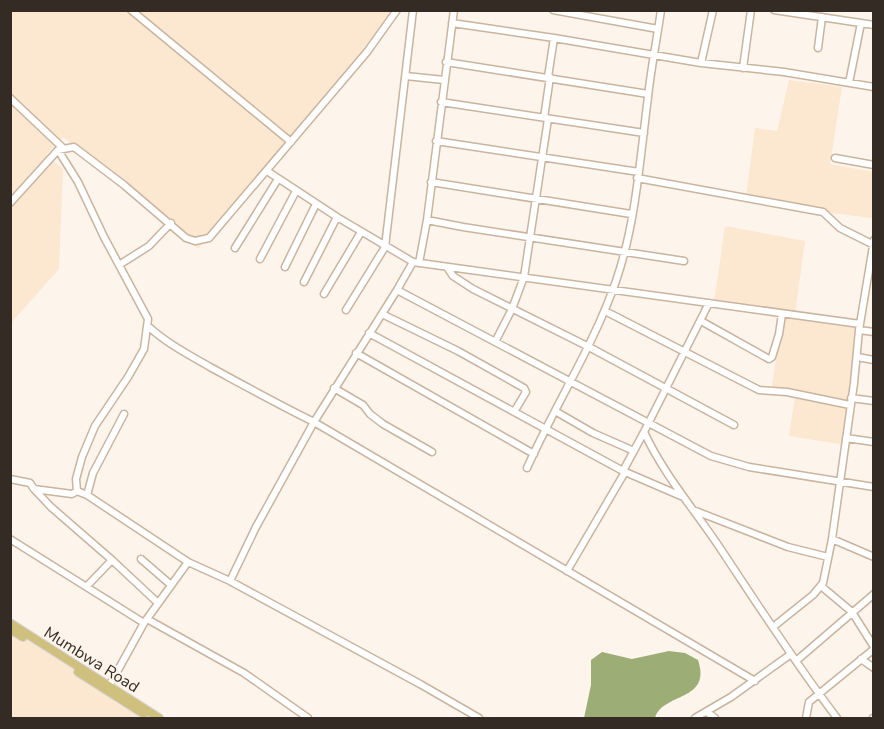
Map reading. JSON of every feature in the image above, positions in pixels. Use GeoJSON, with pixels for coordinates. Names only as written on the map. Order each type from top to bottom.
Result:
{"type":"FeatureCollection","features":[{"type":"Feature","properties":{"kind":"main road","name":"Mumbwa Road"},"geometry":{"type":"LineString","coordinates":[[10,623],[150,718]]}},
{"type":"Feature","properties":{"kind":"main road","name":"Mumbwa Road"},"geometry":{"type":"LineString","coordinates":[[10,629],[159,718]]}},
{"type":"Feature","properties":{"kind":"street"},"geometry":{"type":"LineString","coordinates":[[132,10],[291,142]]}},
{"type":"Feature","properties":{"kind":"street"},"geometry":{"type":"LineString","coordinates":[[10,203],[60,149],[74,147],[191,240],[201,241],[209,238],[367,52],[398,10]]}},
{"type":"Feature","properties":{"kind":"street"},"geometry":{"type":"LineString","coordinates":[[346,310],[385,247],[413,10]]}},
{"type":"Feature","properties":{"kind":"street"},"geometry":{"type":"LineString","coordinates":[[230,581],[256,527],[314,422],[356,353],[416,263],[427,220],[454,10]]}},
{"type":"Feature","properties":{"kind":"street"},"geometry":{"type":"LineString","coordinates":[[553,10],[658,29]]}},
{"type":"Feature","properties":{"kind":"street"},"geometry":{"type":"LineString","coordinates":[[527,468],[589,347],[613,289],[624,252],[638,175],[661,10]]}},
{"type":"Feature","properties":{"kind":"street"},"geometry":{"type":"LineString","coordinates":[[701,63],[712,10]]}},
{"type":"Feature","properties":{"kind":"street"},"geometry":{"type":"LineString","coordinates":[[743,68],[751,10]]}},
{"type":"Feature","properties":{"kind":"street"},"geometry":{"type":"LineString","coordinates":[[774,10],[873,25]]}},
{"type":"Feature","properties":{"kind":"street"},"geometry":{"type":"LineString","coordinates":[[818,48],[822,17]]}},
{"type":"Feature","properties":{"kind":"street"},"geometry":{"type":"LineString","coordinates":[[452,23],[701,63],[873,87]]}},
{"type":"Feature","properties":{"kind":"street"},"geometry":{"type":"LineString","coordinates":[[849,83],[861,23]]}},
{"type":"Feature","properties":{"kind":"street"},"geometry":{"type":"LineString","coordinates":[[495,342],[512,309],[524,277],[543,158],[554,38]]}},
{"type":"Feature","properties":{"kind":"street"},"geometry":{"type":"LineString","coordinates":[[446,62],[648,94]]}},
{"type":"Feature","properties":{"kind":"street"},"geometry":{"type":"LineString","coordinates":[[406,76],[444,80]]}},
{"type":"Feature","properties":{"kind":"street"},"geometry":{"type":"LineString","coordinates":[[10,98],[60,149],[147,315],[148,326],[144,349],[128,377],[106,407],[89,440],[78,467],[77,492]]}},
{"type":"Feature","properties":{"kind":"street"},"geometry":{"type":"LineString","coordinates":[[441,102],[644,133]]}},
{"type":"Feature","properties":{"kind":"street"},"geometry":{"type":"LineString","coordinates":[[436,141],[638,175],[823,212],[840,228],[873,243],[859,327],[857,357],[832,539],[821,586],[773,627]]}},
{"type":"Feature","properties":{"kind":"street"},"geometry":{"type":"LineString","coordinates":[[835,158],[873,165]]}},
{"type":"Feature","properties":{"kind":"street"},"geometry":{"type":"LineString","coordinates":[[267,171],[337,218],[416,263],[782,314],[859,327],[873,332]]}},
{"type":"Feature","properties":{"kind":"street"},"geometry":{"type":"LineString","coordinates":[[235,248],[278,179]]}},
{"type":"Feature","properties":{"kind":"street"},"geometry":{"type":"LineString","coordinates":[[431,182],[631,214]]}},
{"type":"Feature","properties":{"kind":"street"},"geometry":{"type":"LineString","coordinates":[[260,259],[296,191]]}},
{"type":"Feature","properties":{"kind":"street"},"geometry":{"type":"LineString","coordinates":[[285,267],[316,204]]}},
{"type":"Feature","properties":{"kind":"street"},"geometry":{"type":"LineString","coordinates":[[304,282],[337,218]]}},
{"type":"Feature","properties":{"kind":"street"},"geometry":{"type":"LineString","coordinates":[[427,220],[684,261]]}},
{"type":"Feature","properties":{"kind":"street"},"geometry":{"type":"LineString","coordinates":[[119,265],[149,246],[171,223]]}},
{"type":"Feature","properties":{"kind":"street"},"geometry":{"type":"LineString","coordinates":[[324,294],[361,232]]}},
{"type":"Feature","properties":{"kind":"street"},"geometry":{"type":"LineString","coordinates":[[447,267],[453,276],[466,285],[589,347],[734,425]]}},
{"type":"Feature","properties":{"kind":"street"},"geometry":{"type":"LineString","coordinates":[[866,287],[873,288]]}},
{"type":"Feature","properties":{"kind":"street"},"geometry":{"type":"LineString","coordinates":[[397,290],[570,383],[719,459],[749,467],[873,487]]}},
{"type":"Feature","properties":{"kind":"street"},"geometry":{"type":"LineString","coordinates":[[567,571],[624,472],[709,303]]}},
{"type":"Feature","properties":{"kind":"street"},"geometry":{"type":"LineString","coordinates":[[604,311],[759,390],[851,402],[873,401]]}},
{"type":"Feature","properties":{"kind":"street"},"geometry":{"type":"LineString","coordinates":[[382,314],[458,351],[524,388],[526,392],[514,412]]}},
{"type":"Feature","properties":{"kind":"street"},"geometry":{"type":"LineString","coordinates":[[701,321],[769,359],[772,357],[779,334],[782,314]]}},
{"type":"Feature","properties":{"kind":"street"},"geometry":{"type":"LineString","coordinates":[[148,326],[159,336],[200,361],[314,422],[755,681]]}},
{"type":"Feature","properties":{"kind":"street"},"geometry":{"type":"LineString","coordinates":[[369,333],[624,472],[682,496]]}},
{"type":"Feature","properties":{"kind":"street"},"geometry":{"type":"LineString","coordinates":[[356,353],[534,454]]}},
{"type":"Feature","properties":{"kind":"street"},"geometry":{"type":"LineString","coordinates":[[857,357],[873,360]]}},
{"type":"Feature","properties":{"kind":"street"},"geometry":{"type":"LineString","coordinates":[[334,388],[363,405],[370,414],[390,429],[432,452]]}},
{"type":"Feature","properties":{"kind":"street"},"geometry":{"type":"LineString","coordinates":[[555,411],[593,433],[634,451]]}},
{"type":"Feature","properties":{"kind":"street"},"geometry":{"type":"LineString","coordinates":[[87,495],[93,473],[124,414]]}},
{"type":"Feature","properties":{"kind":"street"},"geometry":{"type":"LineString","coordinates":[[644,432],[682,496],[718,545],[818,694],[837,718]]}},
{"type":"Feature","properties":{"kind":"street"},"geometry":{"type":"LineString","coordinates":[[846,438],[873,442]]}},
{"type":"Feature","properties":{"kind":"street"},"geometry":{"type":"LineString","coordinates":[[11,478],[30,483],[51,507],[158,603]]}},
{"type":"Feature","properties":{"kind":"street"},"geometry":{"type":"LineString","coordinates":[[34,489],[72,494],[77,492],[87,495],[188,562],[230,581],[479,718]]}},
{"type":"Feature","properties":{"kind":"street"},"geometry":{"type":"LineString","coordinates":[[691,509],[788,547],[828,557]]}},
{"type":"Feature","properties":{"kind":"street"},"geometry":{"type":"LineString","coordinates":[[10,538],[146,621],[244,673],[308,718]]}},
{"type":"Feature","properties":{"kind":"street"},"geometry":{"type":"LineString","coordinates":[[832,539],[873,557]]}},
{"type":"Feature","properties":{"kind":"street"},"geometry":{"type":"LineString","coordinates":[[141,559],[171,585]]}},
{"type":"Feature","properties":{"kind":"street"},"geometry":{"type":"LineString","coordinates":[[87,585],[112,560]]}},
{"type":"Feature","properties":{"kind":"street"},"geometry":{"type":"LineString","coordinates":[[108,688],[146,621],[188,562]]}},
{"type":"Feature","properties":{"kind":"street"},"geometry":{"type":"LineString","coordinates":[[807,718],[809,702],[873,648],[852,612],[821,586]]}},
{"type":"Feature","properties":{"kind":"street"},"geometry":{"type":"LineString","coordinates":[[795,661],[873,594]]}},
{"type":"Feature","properties":{"kind":"street"},"geometry":{"type":"LineString","coordinates":[[695,718],[755,681],[791,654]]}},
{"type":"Feature","properties":{"kind":"street"},"geometry":{"type":"LineString","coordinates":[[861,659],[873,668]]}},
{"type":"Feature","properties":{"kind":"street"},"geometry":{"type":"LineString","coordinates":[[706,712],[716,718]]}},
{"type":"Feature","properties":{"kind":"shaded area"},"geometry":{"type":"Polygon","coordinates":[[[394,10],[399,15],[198,249],[63,137],[46,155],[63,169],[59,269],[11,323],[11,11],[394,10]]]}},
{"type":"Feature","properties":{"kind":"shaded area"},"geometry":{"type":"Polygon","coordinates":[[[789,80],[842,87],[830,164],[873,172],[872,218],[823,212],[746,197],[755,128],[777,131],[789,80]]]}},
{"type":"Feature","properties":{"kind":"shaded area"},"geometry":{"type":"Polygon","coordinates":[[[725,226],[805,241],[795,314],[714,303],[725,226]]]}},
{"type":"Feature","properties":{"kind":"shaded area"},"geometry":{"type":"Polygon","coordinates":[[[783,316],[855,327],[845,445],[789,436],[795,397],[771,391],[783,316]]]}},
{"type":"Feature","properties":{"kind":"shaded area"},"geometry":{"type":"Polygon","coordinates":[[[10,626],[101,685],[151,718],[11,718],[10,626]]]}},
{"type":"Feature","properties":{"kind":"shaded area"},"geometry":{"type":"Polygon","coordinates":[[[669,651],[685,653],[698,660],[700,673],[698,683],[693,690],[667,704],[655,718],[584,718],[591,685],[591,660],[602,652],[632,659],[669,651]]]}}]}
